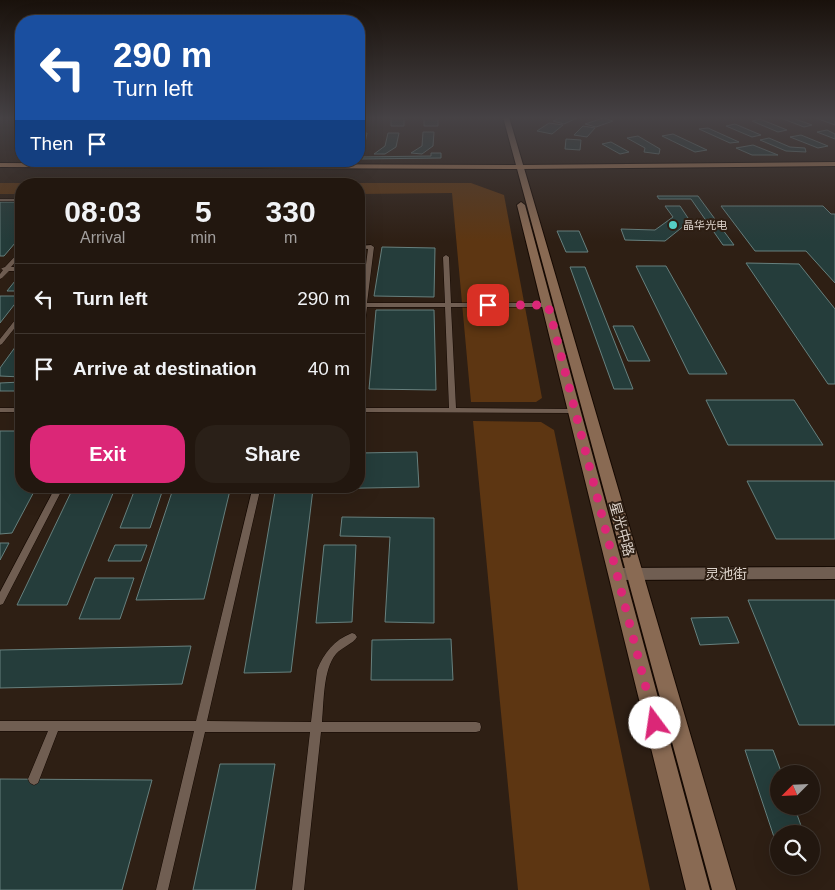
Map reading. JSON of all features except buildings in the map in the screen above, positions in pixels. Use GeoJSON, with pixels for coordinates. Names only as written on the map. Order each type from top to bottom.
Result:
{"type":"FeatureCollection","features":[{"type":"Feature","properties":{"kind":"main road"},"geometry":{"type":"LineString","coordinates":[[513,159],[517,170]]}},
{"type":"Feature","properties":{"kind":"main road"},"geometry":{"type":"LineString","coordinates":[[515,159],[517,170]]}},
{"type":"Feature","properties":{"kind":"main road"},"geometry":{"type":"LineString","coordinates":[[207,167],[517,170],[835,164]]}},
{"type":"Feature","properties":{"kind":"main road"},"geometry":{"type":"LineString","coordinates":[[0,165],[15,165]]}},
{"type":"Feature","properties":{"kind":"main road","name":"星光中路"},"geometry":{"type":"LineString","coordinates":[[517,170],[574,411],[698,890]]}},
{"type":"Feature","properties":{"kind":"main road","name":"星光中路"},"geometry":{"type":"LineString","coordinates":[[517,170],[635,574],[724,890]]}},
{"type":"Feature","properties":{"kind":"main road"},"geometry":{"type":"LineString","coordinates":[[0,171],[835,170]]}},
{"type":"Feature","properties":{"kind":"street","name":"灵池街"},"geometry":{"type":"LineString","coordinates":[[617,574],[835,573]]}},
{"type":"Feature","properties":{"kind":"lane"},"geometry":{"type":"LineString","coordinates":[[0,200],[15,200]]}},
{"type":"Feature","properties":{"kind":"lane"},"geometry":{"type":"LineString","coordinates":[[365,247],[371,247],[365,282]]}},
{"type":"Feature","properties":{"kind":"lane"},"geometry":{"type":"LineString","coordinates":[[446,257],[452,410]]}},
{"type":"Feature","properties":{"kind":"lane"},"geometry":{"type":"LineString","coordinates":[[0,277],[3,269],[15,258]]}},
{"type":"Feature","properties":{"kind":"lane"},"geometry":{"type":"LineString","coordinates":[[365,305],[548,305]]}},
{"type":"Feature","properties":{"kind":"lane"},"geometry":{"type":"LineString","coordinates":[[0,343],[15,324]]}},
{"type":"Feature","properties":{"kind":"lane"},"geometry":{"type":"LineString","coordinates":[[0,410],[15,410]]}},
{"type":"Feature","properties":{"kind":"lane"},"geometry":{"type":"LineString","coordinates":[[365,410],[574,411]]}},
{"type":"Feature","properties":{"kind":"lane"},"geometry":{"type":"LineString","coordinates":[[0,601],[56,493]]}},
{"type":"Feature","properties":{"kind":"lane"},"geometry":{"type":"LineString","coordinates":[[162,890],[255,493]]}},
{"type":"Feature","properties":{"kind":"lane"},"geometry":{"type":"LineString","coordinates":[[298,890],[322,670],[328,655],[341,642],[352,637]]}},
{"type":"Feature","properties":{"kind":"lane"},"geometry":{"type":"LineString","coordinates":[[0,726],[476,727]]}},
{"type":"Feature","properties":{"kind":"lane"},"geometry":{"type":"LineString","coordinates":[[34,780],[55,726]]}},
{"type":"Feature","properties":{"kind":"shaded area"},"geometry":{"type":"Polygon","coordinates":[[[0,183],[15,183],[15,194],[0,194],[0,183]]]}},
{"type":"Feature","properties":{"kind":"shaded area"},"geometry":{"type":"Polygon","coordinates":[[[365,183],[471,183],[504,195],[542,398],[536,402],[471,402],[452,193],[365,194],[365,183]]]}},
{"type":"Feature","properties":{"kind":"shaded area"},"geometry":{"type":"Polygon","coordinates":[[[473,421],[541,422],[554,430],[650,890],[518,890],[473,421]]]}},
{"type":"Feature","properties":{"kind":"place","name":"晶华光电"},"geometry":{"type":"Point","coordinates":[673,225]}},
{"type":"Feature","properties":{"kind":"route"},"geometry":{"type":"LineString","coordinates":[[488,305],[548,305],[655,723]]}}]}
